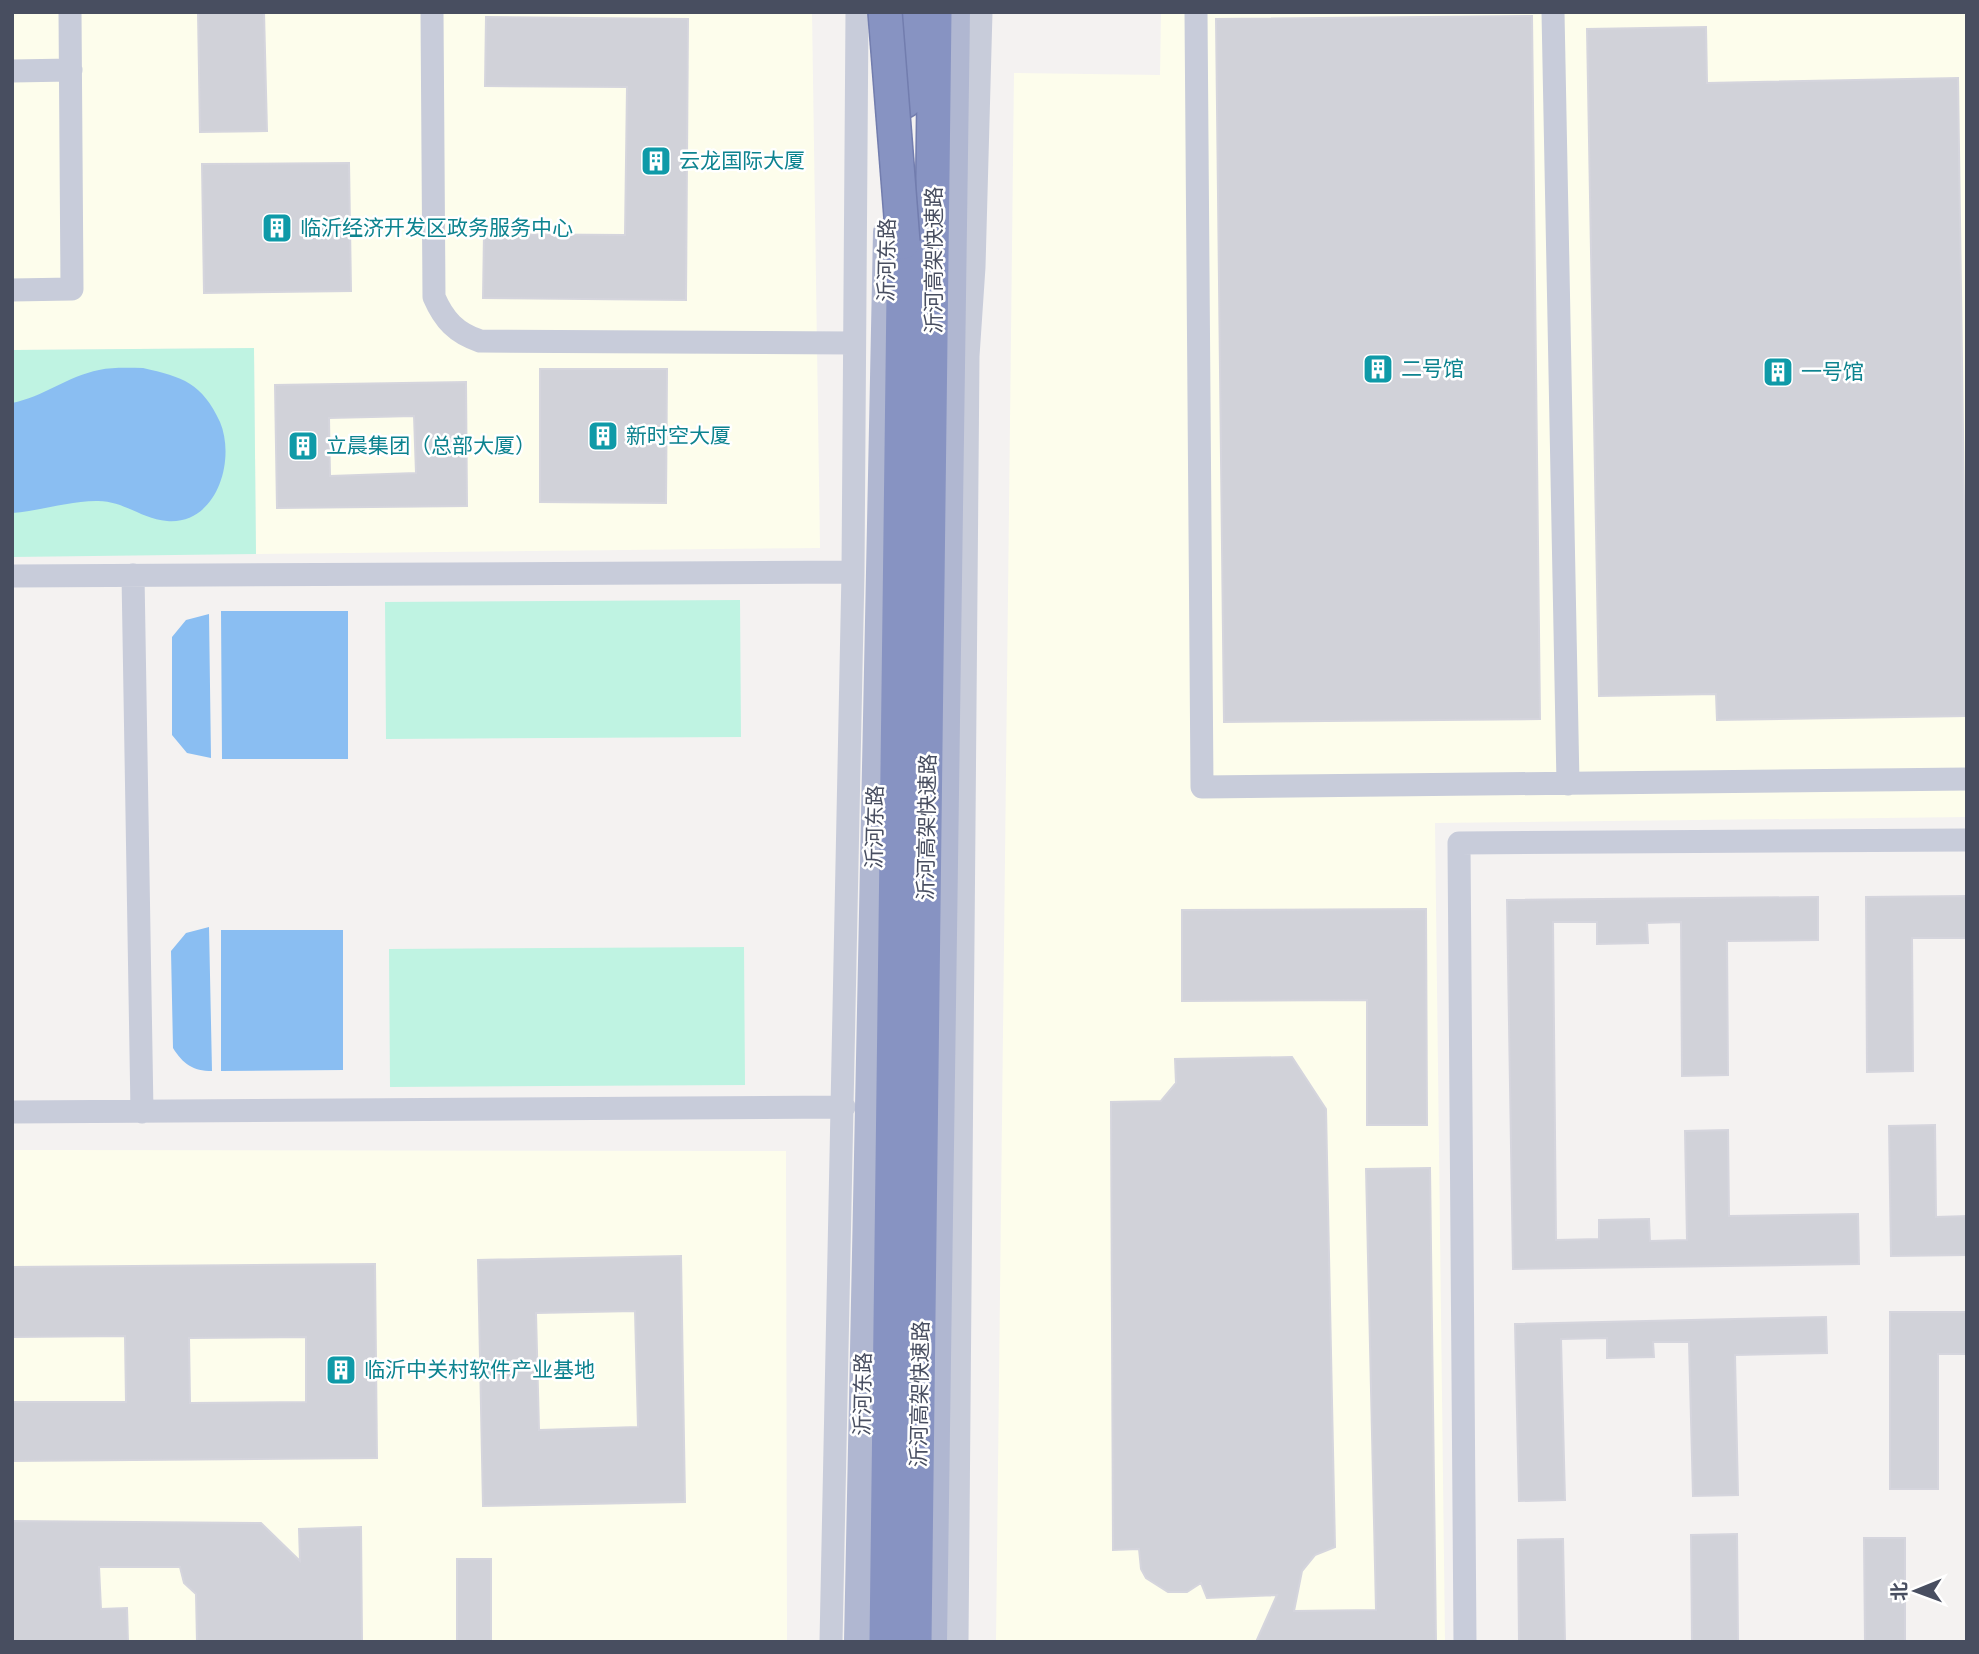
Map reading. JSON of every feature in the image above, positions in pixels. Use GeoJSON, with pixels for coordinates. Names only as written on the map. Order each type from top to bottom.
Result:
{"type":"FeatureCollection","features":[{"type":"Feature","properties":{"kind":"highway"},"geometry":{"type":"LineString","coordinates":[[885,12],[919,244]]}},
{"type":"Feature","properties":{"kind":"highway","name":"沂河高架快速路"},"geometry":{"type":"LineString","coordinates":[[906,12],[919,244],[915,1642]]}},
{"type":"Feature","properties":{"kind":"highway","name":"沂河高架快速路"},"geometry":{"type":"LineString","coordinates":[[886,1642],[919,244],[935,12]]}},
{"type":"Feature","properties":{"kind":"highway"},"geometry":{"type":"LineString","coordinates":[[919,244],[955,12]]}},
{"type":"Feature","properties":{"kind":"main road","name":"沂河东路"},"geometry":{"type":"LineString","coordinates":[[858,1642],[892,12]]}},
{"type":"Feature","properties":{"kind":"main road"},"geometry":{"type":"LineString","coordinates":[[933,1642],[955,12]]}},
{"type":"Feature","properties":{"kind":"main road"},"geometry":{"type":"LineString","coordinates":[[949,458],[968,407]]}},
{"type":"Feature","properties":{"kind":"street"},"geometry":{"type":"LineString","coordinates":[[12,290],[72,289],[70,12]]}},
{"type":"Feature","properties":{"kind":"street"},"geometry":{"type":"LineString","coordinates":[[432,12],[434,297],[441,314],[452,326],[480,341],[853,343]]}},
{"type":"Feature","properties":{"kind":"street"},"geometry":{"type":"LineString","coordinates":[[831,1642],[853,572],[857,12]]}},
{"type":"Feature","properties":{"kind":"street"},"geometry":{"type":"LineString","coordinates":[[957,1642],[968,407],[981,12]]}},
{"type":"Feature","properties":{"kind":"street"},"geometry":{"type":"LineString","coordinates":[[1196,12],[1202,787],[1967,779]]}},
{"type":"Feature","properties":{"kind":"street"},"geometry":{"type":"LineString","coordinates":[[1553,12],[1568,784]]}},
{"type":"Feature","properties":{"kind":"street"},"geometry":{"type":"LineString","coordinates":[[12,71],[71,70]]}},
{"type":"Feature","properties":{"kind":"street"},"geometry":{"type":"LineString","coordinates":[[12,576],[853,572]]}},
{"type":"Feature","properties":{"kind":"street"},"geometry":{"type":"LineString","coordinates":[[133,575],[142,1112]]}},
{"type":"Feature","properties":{"kind":"street"},"geometry":{"type":"LineString","coordinates":[[1465,1642],[1459,843],[1967,841]]}},
{"type":"Feature","properties":{"kind":"street"},"geometry":{"type":"LineString","coordinates":[[12,1112],[844,1107]]}},
{"type":"Feature","properties":{"kind":"shaded area"},"geometry":{"type":"Polygon","coordinates":[[[12,12],[812,12],[820,548],[256,554],[254,348],[12,350],[12,12]]]}},
{"type":"Feature","properties":{"kind":"shaded area"},"geometry":{"type":"Polygon","coordinates":[[[1161,12],[1967,12],[1967,817],[1435,823],[1445,1642],[996,1642],[1014,73],[1160,75],[1161,12]]]}},
{"type":"Feature","properties":{"kind":"shaded area"},"geometry":{"type":"Polygon","coordinates":[[[12,1150],[786,1151],[787,1642],[12,1642],[12,1150]]]}},
{"type":"Feature","properties":{"kind":"green space"},"geometry":{"type":"Polygon","coordinates":[[[254,348],[256,554],[12,557],[12,350],[254,348]]]}},
{"type":"Feature","properties":{"kind":"green space"},"geometry":{"type":"Polygon","coordinates":[[[740,600],[741,737],[386,739],[385,602],[740,600]]]}},
{"type":"Feature","properties":{"kind":"green space"},"geometry":{"type":"Polygon","coordinates":[[[744,947],[745,1085],[390,1087],[389,949],[744,947]]]}},
{"type":"Feature","properties":{"kind":"water"},"geometry":{"type":"Polygon","coordinates":[[[143,368],[190,384],[206,398],[220,422],[226,454],[218,487],[210,501],[199,513],[184,519],[167,521],[106,501],[12,513],[12,403],[99,370],[143,368]]]}},
{"type":"Feature","properties":{"kind":"water"},"geometry":{"type":"Polygon","coordinates":[[[221,611],[348,611],[348,759],[222,759],[221,611]]]}},
{"type":"Feature","properties":{"kind":"water"},"geometry":{"type":"Polygon","coordinates":[[[209,614],[211,758],[187,753],[172,735],[172,637],[186,620],[209,614]]]}},
{"type":"Feature","properties":{"kind":"water"},"geometry":{"type":"Polygon","coordinates":[[[209,927],[212,1071],[189,1066],[173,1048],[171,951],[186,933],[209,927]]]}},
{"type":"Feature","properties":{"kind":"water"},"geometry":{"type":"Polygon","coordinates":[[[221,930],[343,930],[343,1070],[221,1071],[221,930]]]}},
{"type":"Feature","properties":{"kind":"building"},"geometry":{"type":"Polygon","coordinates":[[[198,12],[264,12],[267,131],[200,132],[198,12]]]}},
{"type":"Feature","properties":{"kind":"building","name":"二号馆"},"geometry":{"type":"Polygon","coordinates":[[[1532,16],[1540,719],[1224,722],[1216,19],[1532,16]]]}},
{"type":"Feature","properties":{"kind":"building","name":"云龙国际大厦"},"geometry":{"type":"Polygon","coordinates":[[[486,17],[688,19],[686,300],[483,298],[484,234],[625,235],[627,87],[485,86],[486,17]]]}},
{"type":"Feature","properties":{"kind":"building","name":"一号馆"},"geometry":{"type":"Polygon","coordinates":[[[1706,27],[1707,83],[1958,78],[1967,716],[1717,720],[1716,694],[1599,696],[1587,29],[1706,27]]]}},
{"type":"Feature","properties":{"kind":"building","name":"临沂经济开发区政务服务中心"},"geometry":{"type":"Polygon","coordinates":[[[349,163],[351,291],[204,293],[202,164],[349,163]]]}},
{"type":"Feature","properties":{"kind":"building","name":"新时空大厦"},"geometry":{"type":"Polygon","coordinates":[[[540,369],[667,369],[666,503],[540,502],[540,369]]]}},
{"type":"Feature","properties":{"kind":"building","name":"立晨集团（总部大厦）"},"geometry":{"type":"Polygon","coordinates":[[[466,382],[467,506],[277,508],[275,385],[466,382]],[[414,416],[329,418],[330,476],[416,473],[414,416]]]}},
{"type":"Feature","properties":{"kind":"building"},"geometry":{"type":"Polygon","coordinates":[[[1967,896],[1967,938],[1912,938],[1913,1071],[1867,1072],[1866,897],[1967,896]]]}},
{"type":"Feature","properties":{"kind":"building"},"geometry":{"type":"Polygon","coordinates":[[[1818,897],[1818,940],[1727,941],[1728,1075],[1682,1076],[1681,922],[1647,923],[1648,943],[1597,944],[1597,922],[1553,922],[1556,1240],[1599,1239],[1599,1220],[1649,1219],[1650,1241],[1687,1240],[1685,1131],[1728,1130],[1729,1216],[1858,1214],[1859,1264],[1513,1269],[1507,900],[1818,897]]]}},
{"type":"Feature","properties":{"kind":"building"},"geometry":{"type":"Polygon","coordinates":[[[1426,909],[1427,1125],[1367,1125],[1367,1000],[1182,1001],[1182,910],[1426,909]]]}},
{"type":"Feature","properties":{"kind":"building"},"geometry":{"type":"Polygon","coordinates":[[[1292,1057],[1326,1109],[1335,1547],[1315,1555],[1302,1571],[1294,1611],[1376,1610],[1366,1169],[1430,1168],[1436,1642],[1256,1642],[1277,1595],[1207,1598],[1201,1583],[1187,1592],[1168,1592],[1146,1578],[1141,1569],[1139,1549],[1113,1550],[1111,1102],[1161,1101],[1176,1083],[1175,1059],[1292,1057]]]}},
{"type":"Feature","properties":{"kind":"building"},"geometry":{"type":"Polygon","coordinates":[[[1935,1125],[1936,1217],[1967,1216],[1967,1255],[1891,1256],[1889,1126],[1935,1125]]]}},
{"type":"Feature","properties":{"kind":"building"},"geometry":{"type":"Polygon","coordinates":[[[681,1256],[685,1502],[483,1506],[478,1260],[681,1256]],[[635,1311],[536,1313],[539,1430],[638,1427],[635,1311]]]}},
{"type":"Feature","properties":{"kind":"building","name":"临沂中关村软件产业基地"},"geometry":{"type":"Polygon","coordinates":[[[375,1264],[377,1458],[12,1461],[12,1402],[126,1402],[125,1336],[12,1337],[12,1267],[375,1264]],[[306,1337],[189,1338],[190,1403],[306,1402],[306,1337]]]}},
{"type":"Feature","properties":{"kind":"building"},"geometry":{"type":"Polygon","coordinates":[[[1890,1312],[1967,1312],[1967,1354],[1938,1354],[1938,1489],[1890,1489],[1890,1312]]]}},
{"type":"Feature","properties":{"kind":"building"},"geometry":{"type":"Polygon","coordinates":[[[1826,1317],[1827,1353],[1735,1355],[1738,1495],[1693,1496],[1689,1342],[1653,1342],[1654,1357],[1607,1358],[1607,1338],[1561,1339],[1565,1500],[1519,1501],[1515,1324],[1826,1317]]]}},
{"type":"Feature","properties":{"kind":"building"},"geometry":{"type":"Polygon","coordinates":[[[12,1521],[261,1523],[300,1561],[299,1529],[361,1527],[362,1642],[197,1642],[196,1594],[184,1583],[180,1567],[99,1567],[101,1609],[127,1608],[128,1642],[12,1642],[12,1521]]]}},
{"type":"Feature","properties":{"kind":"building"},"geometry":{"type":"Polygon","coordinates":[[[1737,1534],[1738,1642],[1692,1642],[1691,1535],[1737,1534]]]}},
{"type":"Feature","properties":{"kind":"building"},"geometry":{"type":"Polygon","coordinates":[[[1864,1538],[1905,1538],[1905,1642],[1865,1642],[1864,1538]]]}},
{"type":"Feature","properties":{"kind":"building"},"geometry":{"type":"Polygon","coordinates":[[[1563,1539],[1565,1642],[1519,1642],[1518,1540],[1563,1539]]]}},
{"type":"Feature","properties":{"kind":"building"},"geometry":{"type":"Polygon","coordinates":[[[457,1559],[491,1559],[491,1642],[457,1642],[457,1559]]]}},
{"type":"Feature","properties":{"kind":"place","name":"云龙国际大厦"},"geometry":{"type":"Point","coordinates":[656,161]}},
{"type":"Feature","properties":{"kind":"place","name":"临沂经济开发区政务服务中心"},"geometry":{"type":"Point","coordinates":[277,228]}},
{"type":"Feature","properties":{"kind":"place","name":"二号馆"},"geometry":{"type":"Point","coordinates":[1378,369]}},
{"type":"Feature","properties":{"kind":"place","name":"一号馆"},"geometry":{"type":"Point","coordinates":[1778,372]}},
{"type":"Feature","properties":{"kind":"place","name":"新时空大厦"},"geometry":{"type":"Point","coordinates":[603,436]}},
{"type":"Feature","properties":{"kind":"place","name":"立晨集团（总部大厦）"},"geometry":{"type":"Point","coordinates":[303,446]}},
{"type":"Feature","properties":{"kind":"place","name":"临沂中关村软件产业基地"},"geometry":{"type":"Point","coordinates":[341,1370]}}]}
